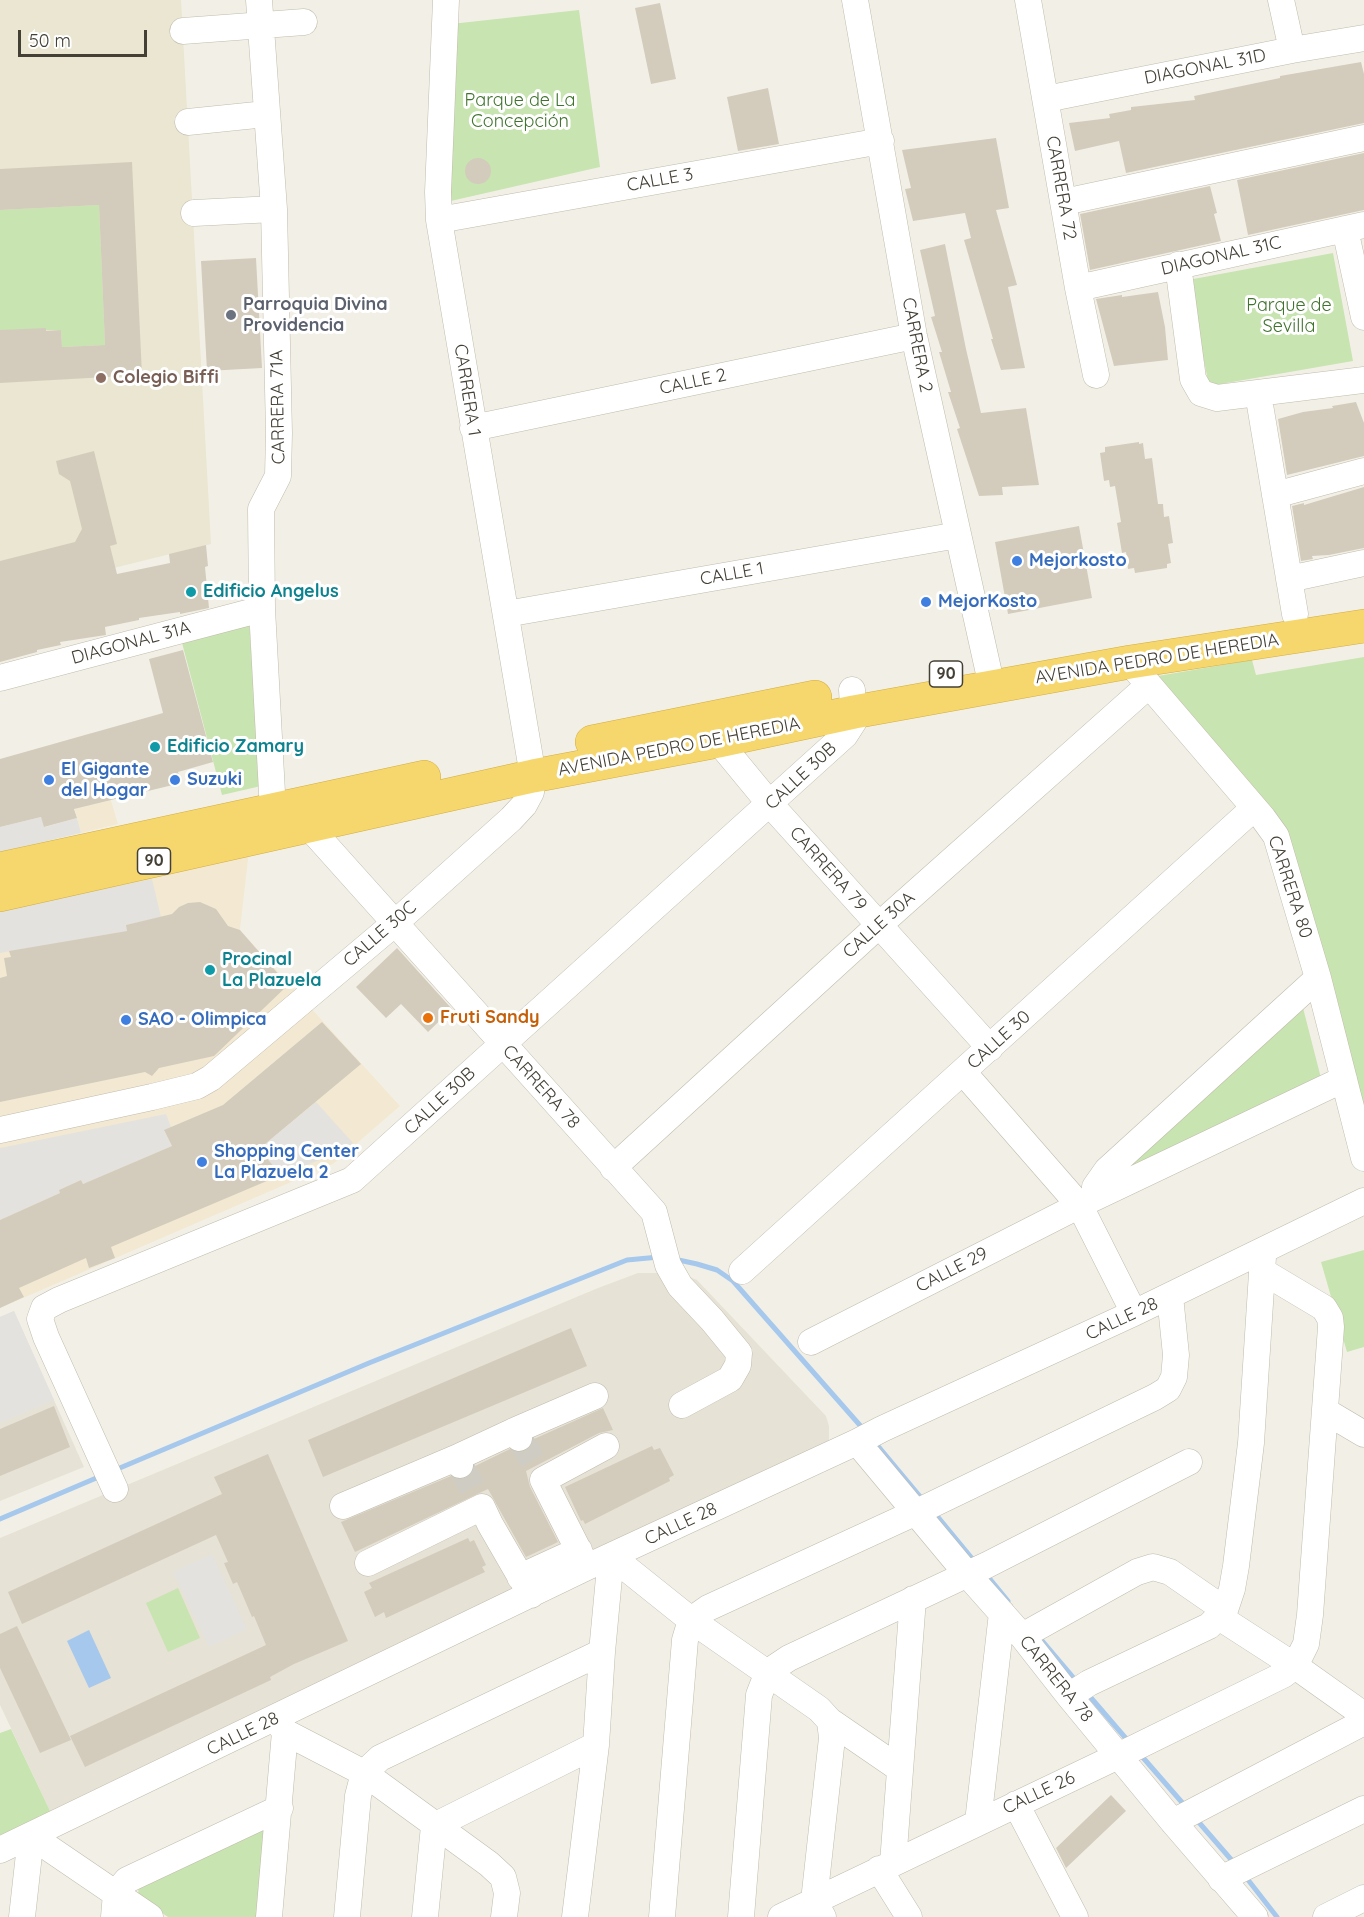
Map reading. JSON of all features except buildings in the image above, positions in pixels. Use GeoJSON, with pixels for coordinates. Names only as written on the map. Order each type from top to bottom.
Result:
{"type":"FeatureCollection","features":[{"type":"Feature","properties":{"kind":"highway","name":"AVENIDA PEDRO DE HEREDIA"},"geometry":{"type":"LineString","coordinates":[[0,869],[273,811],[531,765],[853,701],[989,677],[1295,614],[1364,603]]}},
{"type":"Feature","properties":{"kind":"highway","name":"AVENIDA PEDRO DE HEREDIA"},"geometry":{"type":"LineString","coordinates":[[989,677],[1139,674],[1364,626]]}},
{"type":"Feature","properties":{"kind":"highway","name":"AVENIDA PEDRO DE HEREDIA"},"geometry":{"type":"LineString","coordinates":[[0,895],[309,827],[531,765],[718,741],[853,701]]}},
{"type":"Feature","properties":{"kind":"street","name":"CARRERA 1"},"geometry":{"type":"LineString","coordinates":[[448,0],[438,192],[440,220],[531,765]]}},
{"type":"Feature","properties":{"kind":"street","name":"CARRERA 2"},"geometry":{"type":"LineString","coordinates":[[855,0],[914,336],[989,677]]}},
{"type":"Feature","properties":{"kind":"street","name":"CARRERA 72"},"geometry":{"type":"LineString","coordinates":[[1028,0],[1078,288],[1096,375]]}},
{"type":"Feature","properties":{"kind":"street"},"geometry":{"type":"LineString","coordinates":[[1281,0],[1292,50]]}},
{"type":"Feature","properties":{"kind":"street"},"geometry":{"type":"LineString","coordinates":[[183,31],[260,13],[304,22]]}},
{"type":"Feature","properties":{"kind":"street","name":"CARRERA 71A"},"geometry":{"type":"LineString","coordinates":[[260,13],[274,209],[279,433],[278,476],[261,509],[262,609],[273,811]]}},
{"type":"Feature","properties":{"kind":"street","name":"DIAGONAL 31D"},"geometry":{"type":"LineString","coordinates":[[1046,99],[1364,38]]}},
{"type":"Feature","properties":{"kind":"street"},"geometry":{"type":"LineString","coordinates":[[188,122],[267,114]]}},
{"type":"Feature","properties":{"kind":"street"},"geometry":{"type":"LineString","coordinates":[[1064,202],[1364,138]]}},
{"type":"Feature","properties":{"kind":"street","name":"CALLE 3"},"geometry":{"type":"LineString","coordinates":[[440,220],[881,141]]}},
{"type":"Feature","properties":{"kind":"street"},"geometry":{"type":"LineString","coordinates":[[194,213],[274,209]]}},
{"type":"Feature","properties":{"kind":"street"},"geometry":{"type":"LineString","coordinates":[[1354,227],[1364,317]]}},
{"type":"Feature","properties":{"kind":"street","name":"DIAGONAL 31C"},"geometry":{"type":"LineString","coordinates":[[1078,288],[1354,227]]}},
{"type":"Feature","properties":{"kind":"street"},"geometry":{"type":"LineString","coordinates":[[1178,266],[1193,379],[1201,393],[1217,398],[1364,380]]}},
{"type":"Feature","properties":{"kind":"street","name":"CALLE 2"},"geometry":{"type":"LineString","coordinates":[[473,428],[914,336]]}},
{"type":"Feature","properties":{"kind":"street"},"geometry":{"type":"LineString","coordinates":[[1258,393],[1295,614]]}},
{"type":"Feature","properties":{"kind":"street"},"geometry":{"type":"LineString","coordinates":[[1275,495],[1364,471]]}},
{"type":"Feature","properties":{"kind":"street","name":"CALLE 1"},"geometry":{"type":"LineString","coordinates":[[506,614],[958,535]]}},
{"type":"Feature","properties":{"kind":"street"},"geometry":{"type":"LineString","coordinates":[[1289,579],[1364,563]]}},
{"type":"Feature","properties":{"kind":"street","name":"DIAGONAL 31A"},"geometry":{"type":"LineString","coordinates":[[0,678],[262,609]]}},
{"type":"Feature","properties":{"kind":"street","name":"CARRERA 80"},"geometry":{"type":"LineString","coordinates":[[1139,674],[1254,808],[1280,845],[1318,978],[1364,1158]]}},
{"type":"Feature","properties":{"kind":"street","name":"CALLE 30A"},"geometry":{"type":"LineString","coordinates":[[613,1168],[878,926],[1139,674]]}},
{"type":"Feature","properties":{"kind":"street","name":"CALLE 30B"},"geometry":{"type":"LineString","coordinates":[[115,1489],[41,1325],[40,1319],[44,1308],[352,1180],[845,735],[854,721],[853,701]]}},
{"type":"Feature","properties":{"kind":"street","name":"CARRERA 79"},"geometry":{"type":"LineString","coordinates":[[718,741],[770,804],[878,926],[990,1048]]}},
{"type":"Feature","properties":{"kind":"street","name":"CALLE 30C"},"geometry":{"type":"LineString","coordinates":[[0,1130],[152,1098],[197,1086],[211,1078],[395,922],[524,805],[531,792],[531,765]]}},
{"type":"Feature","properties":{"kind":"street","name":"CALLE 30"},"geometry":{"type":"LineString","coordinates":[[742,1271],[1254,808]]}},
{"type":"Feature","properties":{"kind":"street","name":"CARRERA 78"},"geometry":{"type":"LineString","coordinates":[[309,827],[656,1217],[668,1261],[680,1286],[739,1353],[738,1365],[730,1379],[682,1405]]}},
{"type":"Feature","properties":{"kind":"street"},"geometry":{"type":"LineString","coordinates":[[1087,1202],[1107,1170],[1318,978]]}},
{"type":"Feature","properties":{"kind":"street"},"geometry":{"type":"LineString","coordinates":[[963,1072],[1087,1202],[1134,1313]]}},
{"type":"Feature","properties":{"kind":"street","name":"CALLE 29"},"geometry":{"type":"LineString","coordinates":[[811,1342],[1087,1202],[1344,1079]]}},
{"type":"Feature","properties":{"kind":"street","name":"CALLE 28"},"geometry":{"type":"LineString","coordinates":[[0,1850],[280,1725],[525,1586],[583,1559],[611,1556],[1170,1296],[1263,1261],[1364,1201]]}},
{"type":"Feature","properties":{"kind":"street"},"geometry":{"type":"LineString","coordinates":[[1263,1261],[1324,1308],[1330,1318],[1331,1327],[1310,1615],[1306,1644],[1295,1666]]}},
{"type":"Feature","properties":{"kind":"street"},"geometry":{"type":"LineString","coordinates":[[1078,1690],[1209,1626],[1222,1613],[1232,1589],[1236,1566],[1251,1443],[1263,1261]]}},
{"type":"Feature","properties":{"kind":"street"},"geometry":{"type":"LineString","coordinates":[[662,1917],[685,1640],[692,1620],[708,1608],[1155,1398],[1168,1389],[1174,1377],[1176,1355],[1170,1296]]}},
{"type":"Feature","properties":{"kind":"street"},"geometry":{"type":"LineString","coordinates":[[343,1506],[458,1462],[595,1396]]}},
{"type":"Feature","properties":{"kind":"street"},"geometry":{"type":"LineString","coordinates":[[1325,1411],[1364,1434]]}},
{"type":"Feature","properties":{"kind":"street","name":"CARRERA 78"},"geometry":{"type":"LineString","coordinates":[[867,1437],[976,1570],[1002,1613],[1030,1631],[1233,1872],[1255,1917]]}},
{"type":"Feature","properties":{"kind":"street"},"geometry":{"type":"LineString","coordinates":[[583,1559],[539,1473],[606,1446]]}},
{"type":"Feature","properties":{"kind":"street"},"geometry":{"type":"LineString","coordinates":[[741,1917],[759,1695],[768,1672],[789,1658],[976,1570],[1190,1462]]}},
{"type":"Feature","properties":{"kind":"street"},"geometry":{"type":"LineString","coordinates":[[368,1563],[479,1501],[525,1586]]}},
{"type":"Feature","properties":{"kind":"street"},"geometry":{"type":"LineString","coordinates":[[611,1556],[692,1620],[768,1672],[819,1709],[830,1721],[900,1769]]}},
{"type":"Feature","properties":{"kind":"street"},"geometry":{"type":"LineString","coordinates":[[574,1917],[596,1745],[611,1556]]}},
{"type":"Feature","properties":{"kind":"street"},"geometry":{"type":"LineString","coordinates":[[1030,1631],[1137,1572],[1153,1567],[1170,1572],[1222,1613],[1364,1715]]}},
{"type":"Feature","properties":{"kind":"street"},"geometry":{"type":"LineString","coordinates":[[909,1917],[886,1866],[900,1769],[913,1599]]}},
{"type":"Feature","properties":{"kind":"street"},"geometry":{"type":"LineString","coordinates":[[978,1822],[1002,1613]]}},
{"type":"Feature","properties":{"kind":"street"},"geometry":{"type":"LineString","coordinates":[[347,1917],[358,1796],[364,1773],[380,1758],[602,1652]]}},
{"type":"Feature","properties":{"kind":"street","name":"CALLE 26"},"geometry":{"type":"LineString","coordinates":[[781,1917],[819,1909],[886,1866],[1130,1750],[1283,1675],[1295,1666]]}},
{"type":"Feature","properties":{"kind":"street"},"geometry":{"type":"LineString","coordinates":[[819,1909],[832,1738],[830,1721]]}},
{"type":"Feature","properties":{"kind":"street"},"geometry":{"type":"LineString","coordinates":[[1186,1816],[1364,1722]]}},
{"type":"Feature","properties":{"kind":"street"},"geometry":{"type":"LineString","coordinates":[[269,1917],[280,1808],[280,1725],[364,1773],[489,1864],[503,1877],[507,1893],[504,1917]]}},
{"type":"Feature","properties":{"kind":"street"},"geometry":{"type":"LineString","coordinates":[[434,1826],[596,1745]]}},
{"type":"Feature","properties":{"kind":"street"},"geometry":{"type":"LineString","coordinates":[[1016,1804],[1075,1917]]}},
{"type":"Feature","properties":{"kind":"street"},"geometry":{"type":"LineString","coordinates":[[115,1905],[127,1880],[280,1808]]}},
{"type":"Feature","properties":{"kind":"street"},"geometry":{"type":"LineString","coordinates":[[1233,1872],[1364,1809]]}},
{"type":"Feature","properties":{"kind":"street"},"geometry":{"type":"LineString","coordinates":[[425,1917],[434,1826]]}},
{"type":"Feature","properties":{"kind":"street"},"geometry":{"type":"LineString","coordinates":[[31,1836],[115,1905],[150,1917]]}},
{"type":"Feature","properties":{"kind":"street"},"geometry":{"type":"LineString","coordinates":[[22,1917],[31,1836]]}},
{"type":"Feature","properties":{"kind":"street"},"geometry":{"type":"LineString","coordinates":[[1326,1917],[1364,1898]]}},
{"type":"Feature","properties":{"kind":"shaded area","name":"Colegio Biffi"},"geometry":{"type":"Polygon","coordinates":[[[0,0],[181,0],[211,544],[0,596],[0,0]]]}},
{"type":"Feature","properties":{"kind":"shaded area"},"geometry":{"type":"Polygon","coordinates":[[[91,733],[118,824],[81,833],[57,743],[91,733]]]}},
{"type":"Feature","properties":{"kind":"shaded area"},"geometry":{"type":"Polygon","coordinates":[[[41,817],[45,827],[77,818],[81,833],[0,852],[0,827],[41,817]]]}},
{"type":"Feature","properties":{"kind":"shaded area"},"geometry":{"type":"Polygon","coordinates":[[[249,851],[240,930],[400,1106],[333,1164],[0,1308],[0,905],[249,851]]]}},
{"type":"Feature","properties":{"kind":"shaded area"},"geometry":{"type":"Polygon","coordinates":[[[152,879],[161,917],[127,925],[127,931],[0,953],[0,910],[152,879]]]}},
{"type":"Feature","properties":{"kind":"shaded area"},"geometry":{"type":"Polygon","coordinates":[[[316,1102],[353,1143],[337,1156],[335,1154],[281,1175],[259,1149],[316,1102]]]}},
{"type":"Feature","properties":{"kind":"shaded area"},"geometry":{"type":"Polygon","coordinates":[[[166,1114],[171,1127],[164,1131],[172,1146],[83,1184],[81,1180],[59,1190],[60,1193],[0,1220],[0,1148],[166,1114]]]}},
{"type":"Feature","properties":{"kind":"shaded area"},"geometry":{"type":"Polygon","coordinates":[[[638,1273],[681,1273],[697,1280],[826,1416],[829,1426],[829,1443],[51,1813],[0,1705],[0,1538],[638,1273]]]}},
{"type":"Feature","properties":{"kind":"shaded area"},"geometry":{"type":"Polygon","coordinates":[[[14,1311],[84,1467],[0,1501],[0,1317],[14,1311]]]}},
{"type":"Feature","properties":{"kind":"shaded area"},"geometry":{"type":"Polygon","coordinates":[[[14,1311],[54,1400],[0,1423],[0,1317],[14,1311]]]}},
{"type":"Feature","properties":{"kind":"shaded area"},"geometry":{"type":"Polygon","coordinates":[[[212,1554],[247,1629],[209,1647],[173,1572],[212,1554]]]}},
{"type":"Feature","properties":{"kind":"green space","name":"Parque de La Concepción"},"geometry":{"type":"Polygon","coordinates":[[[579,10],[600,167],[442,203],[451,24],[579,10]]]}},
{"type":"Feature","properties":{"kind":"green space"},"geometry":{"type":"Polygon","coordinates":[[[99,205],[105,345],[62,347],[61,330],[0,330],[0,210],[99,205]]]}},
{"type":"Feature","properties":{"kind":"green space","name":"Parque de Sevilla"},"geometry":{"type":"Polygon","coordinates":[[[1333,253],[1353,361],[1209,386],[1188,280],[1333,253]]]}},
{"type":"Feature","properties":{"kind":"green space"},"geometry":{"type":"Polygon","coordinates":[[[249,620],[261,786],[222,795],[181,639],[249,620]]]}},
{"type":"Feature","properties":{"kind":"green space"},"geometry":{"type":"Polygon","coordinates":[[[1364,657],[1364,1126],[1286,836],[1152,677],[1252,660],[1256,675],[1364,657]]]}},
{"type":"Feature","properties":{"kind":"green space"},"geometry":{"type":"Polygon","coordinates":[[[1302,1004],[1322,1082],[1110,1183],[1302,1004]]]}},
{"type":"Feature","properties":{"kind":"green space"},"geometry":{"type":"Polygon","coordinates":[[[1364,1250],[1364,1347],[1347,1352],[1321,1262],[1364,1250]]]}},
{"type":"Feature","properties":{"kind":"green space"},"geometry":{"type":"Polygon","coordinates":[[[178,1588],[200,1638],[168,1652],[146,1603],[178,1588]]]}},
{"type":"Feature","properties":{"kind":"green space"},"geometry":{"type":"Polygon","coordinates":[[[11,1729],[51,1813],[0,1837],[0,1733],[11,1729]]]}},
{"type":"Feature","properties":{"kind":"green space"},"geometry":{"type":"Polygon","coordinates":[[[272,1819],[257,1917],[168,1917],[138,1897],[139,1881],[272,1819]]]}},
{"type":"Feature","properties":{"kind":"water"},"geometry":{"type":"Polygon","coordinates":[[[89,1630],[111,1678],[89,1688],[67,1641],[89,1630]]]}},
{"type":"Feature","properties":{"kind":"waterway"},"geometry":{"type":"LineString","coordinates":[[115,1470],[369,1363],[627,1260],[659,1257]]}},
{"type":"Feature","properties":{"kind":"waterway"},"geometry":{"type":"LineString","coordinates":[[674,1259],[717,1270],[733,1281],[865,1431]]}},
{"type":"Feature","properties":{"kind":"waterway"},"geometry":{"type":"LineString","coordinates":[[873,1440],[923,1500]]}},
{"type":"Feature","properties":{"kind":"waterway"},"geometry":{"type":"LineString","coordinates":[[0,1519],[101,1476]]}},
{"type":"Feature","properties":{"kind":"waterway"},"geometry":{"type":"LineString","coordinates":[[933,1511],[975,1562]]}},
{"type":"Feature","properties":{"kind":"waterway"},"geometry":{"type":"LineString","coordinates":[[985,1573],[1008,1601]]}},
{"type":"Feature","properties":{"kind":"waterway"},"geometry":{"type":"LineString","coordinates":[[1039,1637],[1078,1683]]}},
{"type":"Feature","properties":{"kind":"waterway"},"geometry":{"type":"LineString","coordinates":[[1086,1692],[1129,1742]]}},
{"type":"Feature","properties":{"kind":"waterway"},"geometry":{"type":"LineString","coordinates":[[1139,1753],[1186,1807]]}},
{"type":"Feature","properties":{"kind":"waterway"},"geometry":{"type":"LineString","coordinates":[[1196,1819],[1235,1864]]}},
{"type":"Feature","properties":{"kind":"waterway"},"geometry":{"type":"LineString","coordinates":[[1245,1876],[1277,1917]]}},
{"type":"Feature","properties":{"kind":"tunnel"},"geometry":{"type":"LineString","coordinates":[[519,1438],[536,1466]]}},
{"type":"Feature","properties":{"kind":"tunnel"},"geometry":{"type":"LineString","coordinates":[[460,1465],[476,1495]]}},
{"type":"Feature","properties":{"kind":"place","name":"Parroquia Divina Providencia"},"geometry":{"type":"Point","coordinates":[231,315]}},
{"type":"Feature","properties":{"kind":"place","name":"Colegio Biffi"},"geometry":{"type":"Point","coordinates":[101,378]}},
{"type":"Feature","properties":{"kind":"place","name":"Mejorkosto"},"geometry":{"type":"Point","coordinates":[1017,561]}},
{"type":"Feature","properties":{"kind":"place","name":"Edificio Angelus"},"geometry":{"type":"Point","coordinates":[191,592]}},
{"type":"Feature","properties":{"kind":"place","name":"MejorKosto"},"geometry":{"type":"Point","coordinates":[926,602]}},
{"type":"Feature","properties":{"kind":"place","name":"Edificio Zamary"},"geometry":{"type":"Point","coordinates":[155,747]}},
{"type":"Feature","properties":{"kind":"place","name":"El Gigante del Hogar"},"geometry":{"type":"Point","coordinates":[49,780]}},
{"type":"Feature","properties":{"kind":"place","name":"Suzuki"},"geometry":{"type":"Point","coordinates":[175,780]}},
{"type":"Feature","properties":{"kind":"place","name":"Procinal La Plazuela"},"geometry":{"type":"Point","coordinates":[210,970]}},
{"type":"Feature","properties":{"kind":"place","name":"Fruti Sandy"},"geometry":{"type":"Point","coordinates":[428,1018]}},
{"type":"Feature","properties":{"kind":"place","name":"SAO - Olimpica"},"geometry":{"type":"Point","coordinates":[126,1020]}},
{"type":"Feature","properties":{"kind":"place","name":"Shopping Center La Plazuela 2"},"geometry":{"type":"Point","coordinates":[202,1162]}}]}
